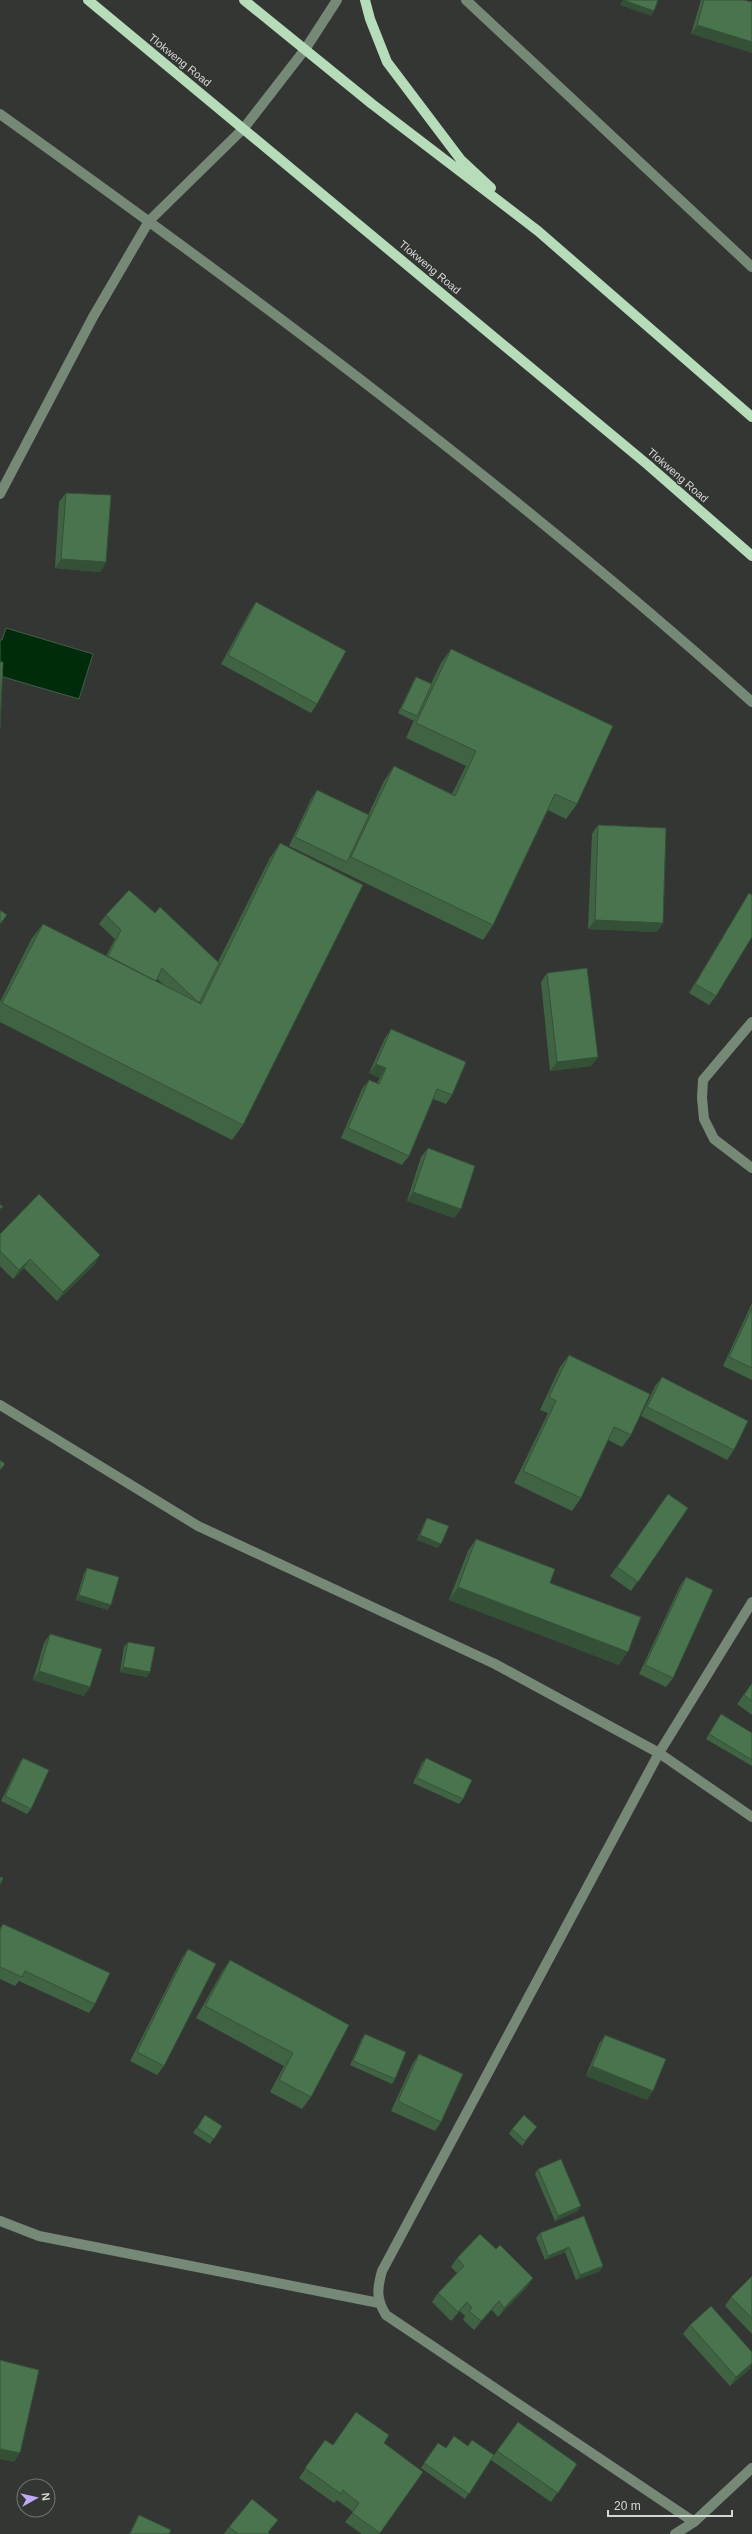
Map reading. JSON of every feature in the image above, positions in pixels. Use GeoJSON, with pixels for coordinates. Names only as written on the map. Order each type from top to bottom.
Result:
{"type":"FeatureCollection","features":[{"type":"Feature","properties":{"kind":"main road","name":"Tlokweng Road"},"geometry":{"type":"LineString","coordinates":[[88,0],[648,465],[752,556]]}},
{"type":"Feature","properties":{"kind":"main road"},"geometry":{"type":"LineString","coordinates":[[244,0],[306,48],[372,104],[538,231]]}},
{"type":"Feature","properties":{"kind":"main road"},"geometry":{"type":"LineString","coordinates":[[365,0],[370,20],[387,62],[461,160],[538,231],[752,418]]}},
{"type":"Feature","properties":{"kind":"street"},"geometry":{"type":"LineString","coordinates":[[0,494],[92,317],[149,221],[244,128],[306,48],[337,0]]}},
{"type":"Feature","properties":{"kind":"street"},"geometry":{"type":"LineString","coordinates":[[466,0],[752,267]]}},
{"type":"Feature","properties":{"kind":"street"},"geometry":{"type":"LineString","coordinates":[[0,114],[149,221],[442,443],[671,630],[752,702]]}},
{"type":"Feature","properties":{"kind":"street"},"geometry":{"type":"LineString","coordinates":[[752,1022],[703,1080],[702,1098],[704,1119],[714,1138],[752,1168]]}},
{"type":"Feature","properties":{"kind":"street"},"geometry":{"type":"LineString","coordinates":[[0,1405],[198,1526],[495,1664],[659,1753],[752,1817]]}},
{"type":"Feature","properties":{"kind":"street"},"geometry":{"type":"LineString","coordinates":[[694,2522],[386,2315],[379,2303],[377,2291],[382,2271],[659,1753],[752,1602]]}},
{"type":"Feature","properties":{"kind":"street"},"geometry":{"type":"LineString","coordinates":[[0,2222],[39,2236],[379,2303]]}},
{"type":"Feature","properties":{"kind":"street"},"geometry":{"type":"LineString","coordinates":[[675,2534],[694,2522],[752,2468]]}},
{"type":"Feature","properties":{"kind":"shaded area"},"geometry":{"type":"Polygon","coordinates":[[[6,628],[93,654],[79,699],[0,676],[0,640],[2,640],[6,628]]]}},
{"type":"Feature","properties":{"kind":"building"},"geometry":{"type":"Polygon","coordinates":[[[623,0],[658,0],[654,11],[623,0]]]}},
{"type":"Feature","properties":{"kind":"building"},"geometry":{"type":"Polygon","coordinates":[[[704,0],[744,0],[752,2],[752,42],[697,25],[704,0]]]}},
{"type":"Feature","properties":{"kind":"building"},"geometry":{"type":"Polygon","coordinates":[[[66,493],[111,495],[106,562],[61,559],[66,493]]]}},
{"type":"Feature","properties":{"kind":"building"},"geometry":{"type":"Polygon","coordinates":[[[256,602],[346,651],[317,704],[228,655],[256,602]]]}},
{"type":"Feature","properties":{"kind":"building"},"geometry":{"type":"Polygon","coordinates":[[[451,649],[613,726],[577,804],[555,794],[493,925],[351,857],[394,766],[455,796],[476,751],[416,723],[451,649]]]}},
{"type":"Feature","properties":{"kind":"building"},"geometry":{"type":"Polygon","coordinates":[[[0,662],[3,662],[0,728],[0,662]]]}},
{"type":"Feature","properties":{"kind":"building"},"geometry":{"type":"Polygon","coordinates":[[[416,677],[432,684],[417,716],[401,709],[416,677]]]}},
{"type":"Feature","properties":{"kind":"building"},"geometry":{"type":"Polygon","coordinates":[[[317,790],[369,815],[347,862],[295,837],[317,790]]]}},
{"type":"Feature","properties":{"kind":"building"},"geometry":{"type":"Polygon","coordinates":[[[598,825],[666,828],[663,923],[595,920],[598,825]]]}},
{"type":"Feature","properties":{"kind":"building"},"geometry":{"type":"Polygon","coordinates":[[[280,843],[363,885],[243,1125],[2,1003],[43,924],[201,1004],[280,843]]]}},
{"type":"Feature","properties":{"kind":"building"},"geometry":{"type":"Polygon","coordinates":[[[129,890],[155,913],[160,907],[219,963],[199,1003],[162,968],[156,981],[108,956],[121,930],[106,915],[129,890]]]}},
{"type":"Feature","properties":{"kind":"building"},"geometry":{"type":"Polygon","coordinates":[[[749,893],[752,895],[752,937],[716,996],[695,984],[749,893]]]}},
{"type":"Feature","properties":{"kind":"building"},"geometry":{"type":"Polygon","coordinates":[[[0,910],[7,915],[0,924],[0,910]]]}},
{"type":"Feature","properties":{"kind":"building"},"geometry":{"type":"Polygon","coordinates":[[[587,968],[598,1057],[557,1062],[547,973],[587,968]]]}},
{"type":"Feature","properties":{"kind":"building"},"geometry":{"type":"Polygon","coordinates":[[[391,1029],[466,1062],[452,1095],[437,1089],[409,1156],[348,1128],[369,1080],[379,1084],[386,1068],[376,1064],[391,1029]]]}},
{"type":"Feature","properties":{"kind":"building"},"geometry":{"type":"Polygon","coordinates":[[[428,1148],[475,1166],[461,1209],[413,1192],[428,1148]]]}},
{"type":"Feature","properties":{"kind":"building"},"geometry":{"type":"Polygon","coordinates":[[[39,1194],[100,1255],[63,1292],[30,1259],[19,1270],[0,1251],[0,1234],[39,1194]]]}},
{"type":"Feature","properties":{"kind":"building"},"geometry":{"type":"Polygon","coordinates":[[[752,1308],[752,1368],[729,1357],[752,1308]]]}},
{"type":"Feature","properties":{"kind":"building"},"geometry":{"type":"Polygon","coordinates":[[[569,1355],[650,1394],[631,1435],[614,1427],[581,1498],[523,1471],[556,1401],[549,1397],[569,1355]]]}},
{"type":"Feature","properties":{"kind":"building"},"geometry":{"type":"Polygon","coordinates":[[[662,1377],[748,1421],[734,1450],[647,1407],[662,1377]]]}},
{"type":"Feature","properties":{"kind":"building"},"geometry":{"type":"Polygon","coordinates":[[[0,1460],[5,1464],[0,1470],[0,1460]]]}},
{"type":"Feature","properties":{"kind":"building"},"geometry":{"type":"Polygon","coordinates":[[[668,1494],[688,1508],[638,1582],[617,1567],[668,1494]]]}},
{"type":"Feature","properties":{"kind":"building"},"geometry":{"type":"Polygon","coordinates":[[[427,1518],[449,1526],[441,1544],[420,1535],[427,1518]]]}},
{"type":"Feature","properties":{"kind":"building"},"geometry":{"type":"Polygon","coordinates":[[[476,1539],[555,1569],[550,1583],[641,1617],[628,1652],[458,1587],[476,1539]]]}},
{"type":"Feature","properties":{"kind":"building"},"geometry":{"type":"Polygon","coordinates":[[[87,1568],[119,1577],[111,1605],[79,1595],[87,1568]]]}},
{"type":"Feature","properties":{"kind":"building"},"geometry":{"type":"Polygon","coordinates":[[[686,1577],[713,1590],[673,1678],[645,1665],[686,1577]]]}},
{"type":"Feature","properties":{"kind":"building"},"geometry":{"type":"Polygon","coordinates":[[[50,1634],[102,1649],[90,1687],[39,1671],[50,1634]]]}},
{"type":"Feature","properties":{"kind":"building"},"geometry":{"type":"Polygon","coordinates":[[[128,1642],[155,1647],[150,1672],[123,1667],[128,1642]]]}},
{"type":"Feature","properties":{"kind":"building"},"geometry":{"type":"Polygon","coordinates":[[[752,1683],[752,1701],[744,1695],[752,1683]]]}},
{"type":"Feature","properties":{"kind":"building"},"geometry":{"type":"Polygon","coordinates":[[[721,1714],[752,1733],[752,1760],[709,1734],[721,1714]]]}},
{"type":"Feature","properties":{"kind":"building"},"geometry":{"type":"Polygon","coordinates":[[[23,1758],[49,1770],[31,1809],[5,1796],[23,1758]]]}},
{"type":"Feature","properties":{"kind":"building"},"geometry":{"type":"Polygon","coordinates":[[[426,1758],[472,1780],[463,1799],[417,1778],[426,1758]]]}},
{"type":"Feature","properties":{"kind":"building"},"geometry":{"type":"Polygon","coordinates":[[[0,1877],[3,1878],[0,1885],[0,1877]]]}},
{"type":"Feature","properties":{"kind":"building"},"geometry":{"type":"Polygon","coordinates":[[[3,1924],[110,1973],[95,2004],[25,1971],[22,1977],[0,1967],[0,1930],[3,1924]]]}},
{"type":"Feature","properties":{"kind":"building"},"geometry":{"type":"Polygon","coordinates":[[[188,1949],[216,1964],[164,2066],[137,2052],[188,1949]]]}},
{"type":"Feature","properties":{"kind":"building"},"geometry":{"type":"Polygon","coordinates":[[[230,1960],[349,2025],[311,2097],[279,2080],[293,2053],[205,2006],[230,1960]]]}},
{"type":"Feature","properties":{"kind":"building"},"geometry":{"type":"Polygon","coordinates":[[[365,2034],[406,2052],[395,2079],[353,2061],[365,2034]]]}},
{"type":"Feature","properties":{"kind":"building"},"geometry":{"type":"Polygon","coordinates":[[[605,2035],[666,2059],[653,2091],[592,2066],[605,2035]]]}},
{"type":"Feature","properties":{"kind":"building"},"geometry":{"type":"Polygon","coordinates":[[[419,2054],[463,2074],[441,2122],[398,2101],[419,2054]]]}},
{"type":"Feature","properties":{"kind":"building"},"geometry":{"type":"Polygon","coordinates":[[[205,2115],[222,2126],[214,2139],[197,2128],[205,2115]]]}},
{"type":"Feature","properties":{"kind":"building"},"geometry":{"type":"Polygon","coordinates":[[[524,2115],[537,2127],[525,2141],[512,2129],[524,2115]]]}},
{"type":"Feature","properties":{"kind":"building"},"geometry":{"type":"Polygon","coordinates":[[[561,2159],[581,2206],[558,2216],[538,2169],[561,2159]]]}},
{"type":"Feature","properties":{"kind":"building"},"geometry":{"type":"Polygon","coordinates":[[[584,2216],[603,2266],[580,2275],[569,2247],[548,2256],[540,2233],[584,2216]]]}},
{"type":"Feature","properties":{"kind":"building"},"geometry":{"type":"Polygon","coordinates":[[[480,2234],[496,2249],[500,2245],[533,2278],[504,2308],[499,2301],[481,2321],[469,2311],[472,2308],[467,2302],[458,2312],[438,2293],[464,2266],[457,2258],[480,2234]]]}},
{"type":"Feature","properties":{"kind":"building"},"geometry":{"type":"Polygon","coordinates":[[[752,2276],[752,2318],[731,2297],[752,2276]]]}},
{"type":"Feature","properties":{"kind":"building"},"geometry":{"type":"Polygon","coordinates":[[[711,2306],[752,2352],[752,2363],[736,2377],[690,2325],[711,2306]]]}},
{"type":"Feature","properties":{"kind":"building"},"geometry":{"type":"Polygon","coordinates":[[[0,2360],[39,2370],[20,2453],[0,2449],[0,2360]]]}},
{"type":"Feature","properties":{"kind":"building"},"geometry":{"type":"Polygon","coordinates":[[[356,2412],[389,2435],[384,2443],[423,2472],[380,2533],[352,2513],[359,2503],[343,2490],[341,2494],[305,2468],[325,2440],[333,2445],[356,2412]]]}},
{"type":"Feature","properties":{"kind":"building"},"geometry":{"type":"Polygon","coordinates":[[[518,2422],[577,2464],[558,2493],[497,2451],[518,2422]]]}},
{"type":"Feature","properties":{"kind":"building"},"geometry":{"type":"Polygon","coordinates":[[[454,2436],[468,2446],[472,2440],[494,2455],[469,2494],[424,2463],[438,2443],[446,2448],[454,2436]]]}},
{"type":"Feature","properties":{"kind":"building"},"geometry":{"type":"Polygon","coordinates":[[[252,2499],[278,2520],[268,2532],[270,2534],[238,2534],[229,2527],[252,2499]]]}},
{"type":"Feature","properties":{"kind":"building"},"geometry":{"type":"Polygon","coordinates":[[[139,2515],[171,2530],[169,2534],[130,2534],[139,2515]]]}}]}
